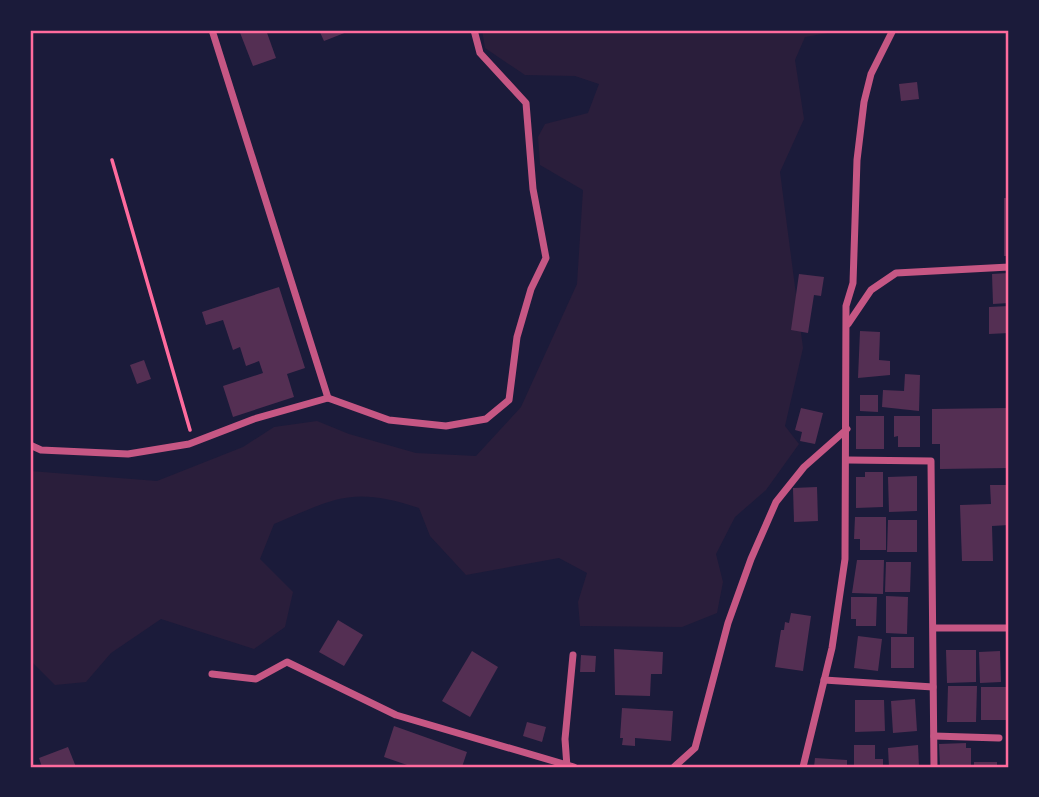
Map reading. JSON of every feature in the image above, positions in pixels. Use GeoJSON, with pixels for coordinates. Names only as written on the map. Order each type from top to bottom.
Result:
{"type":"FeatureCollection","features":[{"type":"Feature","properties":{"kind":"street"},"geometry":{"type":"LineString","coordinates":[[212,30],[328,398]]}},
{"type":"Feature","properties":{"kind":"street"},"geometry":{"type":"LineString","coordinates":[[30,445],[41,450],[128,454],[193,442],[254,419],[328,398],[389,420],[446,426],[486,419],[509,400],[517,337],[531,289],[546,258],[533,189],[526,103],[480,54],[474,30]]}},
{"type":"Feature","properties":{"kind":"street"},"geometry":{"type":"LineString","coordinates":[[803,767],[832,648],[845,559],[848,460],[846,306],[853,284],[857,160],[864,102],[871,74],[893,30]]}},
{"type":"Feature","properties":{"kind":"street"},"geometry":{"type":"LineString","coordinates":[[848,324],[871,290],[896,273],[1009,267]]}},
{"type":"Feature","properties":{"kind":"street"},"geometry":{"type":"LineString","coordinates":[[674,767],[695,748],[728,623],[751,559],[776,502],[804,467],[847,429]]}},
{"type":"Feature","properties":{"kind":"street"},"geometry":{"type":"LineString","coordinates":[[848,460],[931,461],[934,767]]}},
{"type":"Feature","properties":{"kind":"street"},"geometry":{"type":"LineString","coordinates":[[934,628],[1009,628]]}},
{"type":"Feature","properties":{"kind":"street"},"geometry":{"type":"LineString","coordinates":[[567,767],[565,739],[573,655]]}},
{"type":"Feature","properties":{"kind":"street"},"geometry":{"type":"LineString","coordinates":[[212,674],[256,679],[287,663],[396,715],[574,767]]}},
{"type":"Feature","properties":{"kind":"street"},"geometry":{"type":"LineString","coordinates":[[824,680],[933,687]]}},
{"type":"Feature","properties":{"kind":"street"},"geometry":{"type":"LineString","coordinates":[[934,736],[999,738]]}},
{"type":"Feature","properties":{"kind":"path"},"geometry":{"type":"LineString","coordinates":[[112,160],[193,442]]}},
{"type":"Feature","properties":{"kind":"shaded area"},"geometry":{"type":"Polygon","coordinates":[[[482,30],[845,30],[805,37],[795,60],[804,119],[780,172],[803,348],[785,426],[799,444],[766,490],[735,517],[716,554],[723,582],[717,613],[682,627],[580,626],[578,602],[587,573],[559,558],[466,575],[430,536],[419,508],[377,498],[345,498],[313,507],[274,524],[260,559],[293,592],[285,627],[254,649],[161,619],[111,653],[86,682],[55,685],[30,660],[30,471],[157,481],[243,447],[274,427],[317,421],[349,434],[416,453],[476,456],[521,407],[577,284],[583,190],[540,165],[538,137],[545,124],[588,113],[599,84],[575,76],[525,75],[485,48],[482,30]]]}},
{"type":"Feature","properties":{"kind":"building"},"geometry":{"type":"Polygon","coordinates":[[[239,30],[266,30],[276,58],[253,66],[239,30]]]}},
{"type":"Feature","properties":{"kind":"building"},"geometry":{"type":"Polygon","coordinates":[[[319,30],[352,30],[324,41],[319,30]]]}},
{"type":"Feature","properties":{"kind":"building"},"geometry":{"type":"Polygon","coordinates":[[[917,82],[919,99],[901,101],[899,84],[917,82]]]}},
{"type":"Feature","properties":{"kind":"building"},"geometry":{"type":"Polygon","coordinates":[[[1004,198],[1009,198],[1009,256],[1004,256],[1004,198]]]}},
{"type":"Feature","properties":{"kind":"building"},"geometry":{"type":"Polygon","coordinates":[[[1009,273],[1009,303],[993,304],[992,274],[1009,273]]]}},
{"type":"Feature","properties":{"kind":"building"},"geometry":{"type":"Polygon","coordinates":[[[799,274],[824,277],[821,296],[814,295],[808,333],[791,330],[799,274]]]}},
{"type":"Feature","properties":{"kind":"building"},"geometry":{"type":"Polygon","coordinates":[[[279,287],[305,368],[287,374],[294,397],[233,417],[223,386],[263,373],[259,361],[246,366],[240,347],[233,350],[223,320],[206,325],[202,312],[279,287]]]}},
{"type":"Feature","properties":{"kind":"building"},"geometry":{"type":"Polygon","coordinates":[[[1009,306],[1009,333],[989,334],[989,307],[1009,306]]]}},
{"type":"Feature","properties":{"kind":"building"},"geometry":{"type":"Polygon","coordinates":[[[860,331],[880,332],[879,360],[890,361],[890,375],[858,378],[860,331]]]}},
{"type":"Feature","properties":{"kind":"building"},"geometry":{"type":"Polygon","coordinates":[[[144,360],[151,379],[137,384],[130,365],[144,360]]]}},
{"type":"Feature","properties":{"kind":"building"},"geometry":{"type":"Polygon","coordinates":[[[905,374],[920,375],[919,411],[882,407],[883,390],[904,391],[905,374]]]}},
{"type":"Feature","properties":{"kind":"building"},"geometry":{"type":"Polygon","coordinates":[[[860,395],[878,395],[878,412],[860,411],[860,395]]]}},
{"type":"Feature","properties":{"kind":"building"},"geometry":{"type":"Polygon","coordinates":[[[801,408],[823,413],[815,444],[800,441],[802,432],[795,430],[801,408]]]}},
{"type":"Feature","properties":{"kind":"building"},"geometry":{"type":"Polygon","coordinates":[[[1009,408],[1009,468],[940,469],[940,444],[932,444],[932,409],[1009,408]]]}},
{"type":"Feature","properties":{"kind":"building"},"geometry":{"type":"Polygon","coordinates":[[[856,416],[884,416],[884,449],[856,449],[856,416]]]}},
{"type":"Feature","properties":{"kind":"building"},"geometry":{"type":"Polygon","coordinates":[[[894,416],[920,416],[920,447],[898,447],[898,436],[894,437],[894,416]]]}},
{"type":"Feature","properties":{"kind":"building"},"geometry":{"type":"Polygon","coordinates":[[[865,472],[883,472],[883,507],[856,508],[856,477],[865,477],[865,472]]]}},
{"type":"Feature","properties":{"kind":"building"},"geometry":{"type":"Polygon","coordinates":[[[917,476],[917,511],[889,512],[888,477],[917,476]]]}},
{"type":"Feature","properties":{"kind":"building"},"geometry":{"type":"Polygon","coordinates":[[[990,485],[1009,485],[1009,525],[992,526],[993,561],[962,561],[960,505],[991,504],[990,485]]]}},
{"type":"Feature","properties":{"kind":"building"},"geometry":{"type":"Polygon","coordinates":[[[817,487],[818,521],[794,522],[793,488],[817,487]]]}},
{"type":"Feature","properties":{"kind":"building"},"geometry":{"type":"Polygon","coordinates":[[[855,517],[886,517],[886,550],[860,550],[860,539],[854,539],[855,517]]]}},
{"type":"Feature","properties":{"kind":"building"},"geometry":{"type":"Polygon","coordinates":[[[888,520],[917,520],[917,552],[887,552],[888,520]]]}},
{"type":"Feature","properties":{"kind":"building"},"geometry":{"type":"Polygon","coordinates":[[[857,560],[884,560],[883,594],[852,593],[857,560]]]}},
{"type":"Feature","properties":{"kind":"building"},"geometry":{"type":"Polygon","coordinates":[[[886,562],[911,562],[910,592],[885,592],[886,562]]]}},
{"type":"Feature","properties":{"kind":"building"},"geometry":{"type":"Polygon","coordinates":[[[886,596],[908,597],[907,634],[886,633],[886,596]]]}},
{"type":"Feature","properties":{"kind":"building"},"geometry":{"type":"Polygon","coordinates":[[[851,597],[877,597],[876,626],[856,626],[856,619],[851,619],[851,597]]]}},
{"type":"Feature","properties":{"kind":"building"},"geometry":{"type":"Polygon","coordinates":[[[791,613],[811,616],[803,671],[775,667],[781,630],[784,630],[785,622],[789,623],[791,613]]]}},
{"type":"Feature","properties":{"kind":"building"},"geometry":{"type":"Polygon","coordinates":[[[338,620],[363,635],[344,666],[319,652],[338,620]]]}},
{"type":"Feature","properties":{"kind":"building"},"geometry":{"type":"Polygon","coordinates":[[[858,636],[882,639],[878,671],[854,668],[858,636]]]}},
{"type":"Feature","properties":{"kind":"building"},"geometry":{"type":"Polygon","coordinates":[[[891,637],[914,637],[914,668],[891,668],[891,637]]]}},
{"type":"Feature","properties":{"kind":"building"},"geometry":{"type":"Polygon","coordinates":[[[614,649],[663,652],[662,674],[651,674],[650,696],[615,695],[614,649]]]}},
{"type":"Feature","properties":{"kind":"building"},"geometry":{"type":"Polygon","coordinates":[[[946,650],[976,650],[976,682],[947,683],[946,650]]]}},
{"type":"Feature","properties":{"kind":"building"},"geometry":{"type":"Polygon","coordinates":[[[472,651],[498,667],[470,717],[442,701],[472,651]]]}},
{"type":"Feature","properties":{"kind":"building"},"geometry":{"type":"Polygon","coordinates":[[[1000,651],[1001,682],[980,683],[979,652],[1000,651]]]}},
{"type":"Feature","properties":{"kind":"building"},"geometry":{"type":"Polygon","coordinates":[[[581,655],[596,656],[595,672],[580,672],[581,655]]]}},
{"type":"Feature","properties":{"kind":"building"},"geometry":{"type":"Polygon","coordinates":[[[948,686],[977,686],[976,722],[947,722],[948,686]]]}},
{"type":"Feature","properties":{"kind":"building"},"geometry":{"type":"Polygon","coordinates":[[[981,687],[1009,687],[1009,720],[981,720],[981,687]]]}},
{"type":"Feature","properties":{"kind":"building"},"geometry":{"type":"Polygon","coordinates":[[[915,699],[917,731],[893,733],[891,701],[915,699]]]}},
{"type":"Feature","properties":{"kind":"building"},"geometry":{"type":"Polygon","coordinates":[[[855,700],[884,700],[885,731],[855,732],[855,700]]]}},
{"type":"Feature","properties":{"kind":"building"},"geometry":{"type":"Polygon","coordinates":[[[622,708],[673,711],[671,741],[635,738],[635,746],[622,745],[622,708]]]}},
{"type":"Feature","properties":{"kind":"building"},"geometry":{"type":"Polygon","coordinates":[[[527,722],[546,727],[542,742],[523,736],[527,722]]]}},
{"type":"Feature","properties":{"kind":"building"},"geometry":{"type":"Polygon","coordinates":[[[394,726],[467,752],[462,767],[407,767],[384,757],[394,726]]]}},
{"type":"Feature","properties":{"kind":"building"},"geometry":{"type":"Polygon","coordinates":[[[966,743],[966,748],[971,748],[971,767],[940,767],[939,744],[966,743]]]}},
{"type":"Feature","properties":{"kind":"building"},"geometry":{"type":"Polygon","coordinates":[[[854,745],[875,745],[875,759],[883,759],[883,767],[854,767],[854,745]]]}},
{"type":"Feature","properties":{"kind":"building"},"geometry":{"type":"Polygon","coordinates":[[[918,745],[919,767],[889,767],[888,748],[918,745]]]}},
{"type":"Feature","properties":{"kind":"building"},"geometry":{"type":"Polygon","coordinates":[[[68,747],[76,767],[42,767],[39,758],[68,747]]]}},
{"type":"Feature","properties":{"kind":"building"},"geometry":{"type":"Polygon","coordinates":[[[815,758],[847,760],[847,767],[814,767],[815,758]]]}},
{"type":"Feature","properties":{"kind":"building"},"geometry":{"type":"Polygon","coordinates":[[[974,762],[997,762],[997,767],[974,767],[974,762]]]}}]}
